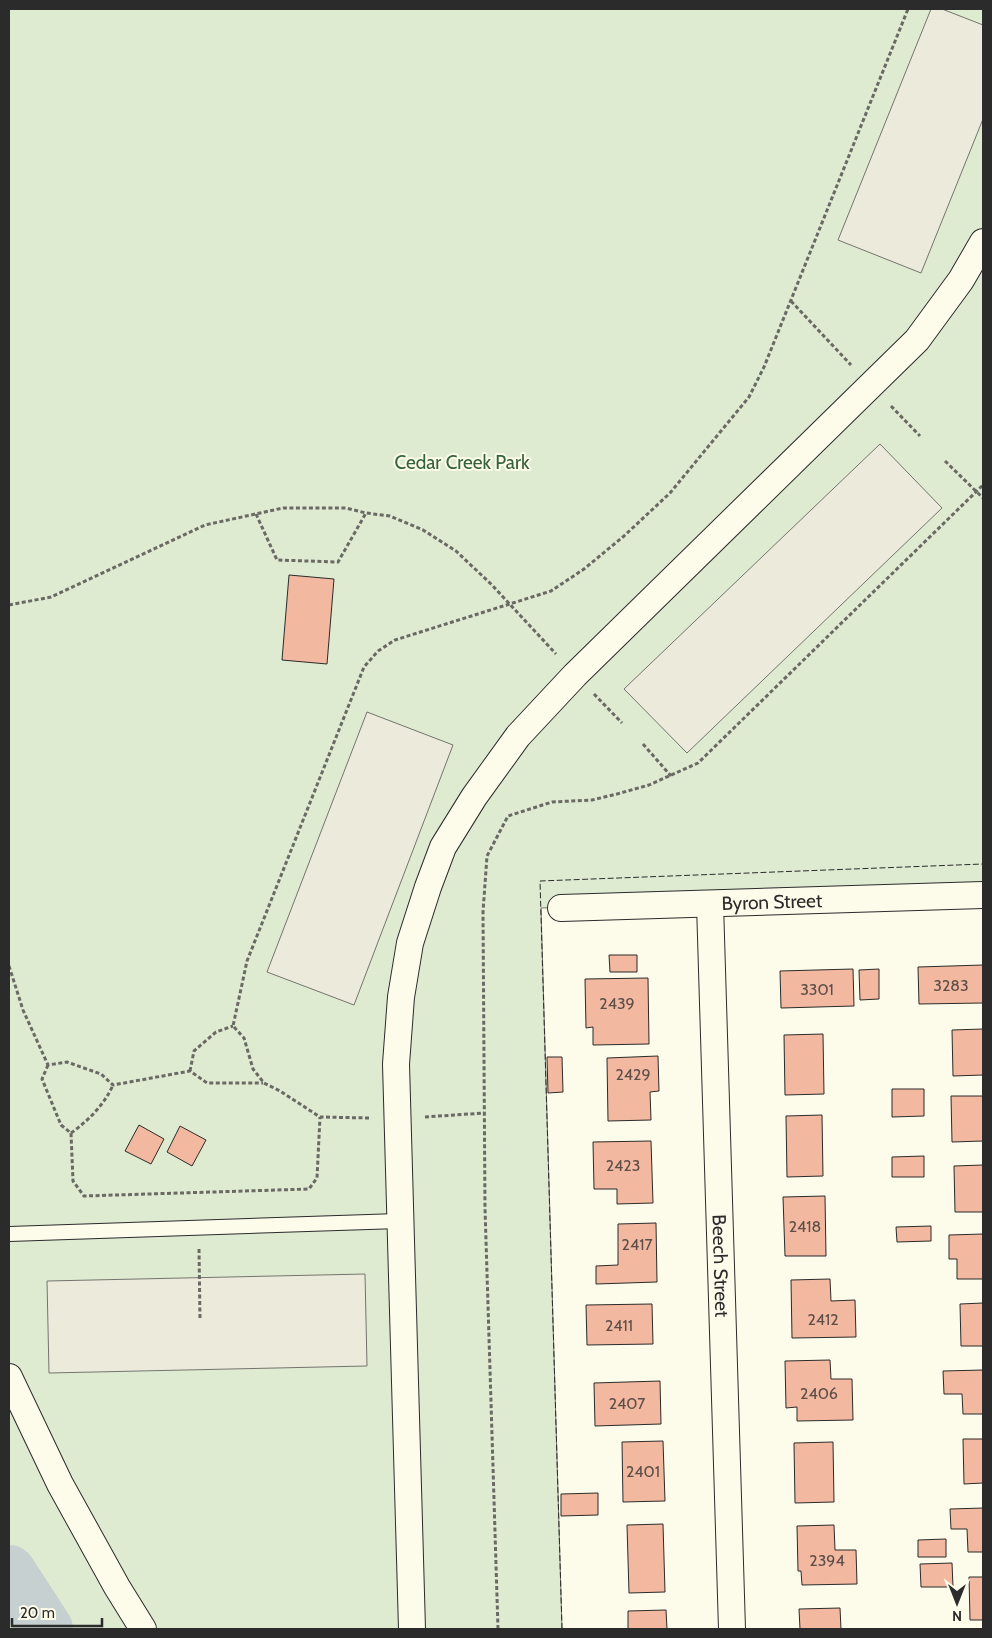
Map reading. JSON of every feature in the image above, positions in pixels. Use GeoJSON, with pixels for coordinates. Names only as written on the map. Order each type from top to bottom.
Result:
{"type":"FeatureCollection","features":[{"type":"Feature","properties":{"kind":"street"},"geometry":{"type":"LineString","coordinates":[[412,1629],[396,1064],[400,1007],[410,943],[443,847],[474,797],[529,723],[917,340],[961,280],[983,242]]}},
{"type":"Feature","properties":{"kind":"street","name":"Byron Street"},"geometry":{"type":"LineString","coordinates":[[561,908],[983,895]]}},
{"type":"Feature","properties":{"kind":"street","name":"Beech Street"},"geometry":{"type":"LineString","coordinates":[[710,904],[732,1629]]}},
{"type":"Feature","properties":{"kind":"street"},"geometry":{"type":"LineString","coordinates":[[9,1377],[60,1484],[117,1587],[143,1629]]}},
{"type":"Feature","properties":{"kind":"lane"},"geometry":{"type":"LineString","coordinates":[[9,1234],[400,1221]]}},
{"type":"Feature","properties":{"kind":"path"},"geometry":{"type":"LineString","coordinates":[[233,1026],[247,961],[364,667],[378,650],[394,640],[551,591],[584,569],[624,536],[670,493],[749,397],[764,368],[908,9]]}},
{"type":"Feature","properties":{"kind":"path"},"geometry":{"type":"LineString","coordinates":[[790,301],[852,365]]}},
{"type":"Feature","properties":{"kind":"path"},"geometry":{"type":"LineString","coordinates":[[886,400],[920,436]]}},
{"type":"Feature","properties":{"kind":"path"},"geometry":{"type":"LineString","coordinates":[[945,461],[983,498]]}},
{"type":"Feature","properties":{"kind":"path"},"geometry":{"type":"LineString","coordinates":[[498,1629],[485,1208],[483,912],[487,856],[508,816],[552,802],[592,800],[617,794],[671,776],[698,763],[978,492],[983,485]]}},
{"type":"Feature","properties":{"kind":"path"},"geometry":{"type":"LineString","coordinates":[[9,605],[51,597],[205,525],[283,508],[346,508],[390,516],[423,530],[456,551],[562,660]]}},
{"type":"Feature","properties":{"kind":"path"},"geometry":{"type":"LineString","coordinates":[[256,514],[277,560],[338,562],[366,513]]}},
{"type":"Feature","properties":{"kind":"path"},"geometry":{"type":"LineString","coordinates":[[588,688],[622,722]]}},
{"type":"Feature","properties":{"kind":"path"},"geometry":{"type":"LineString","coordinates":[[643,744],[671,776]]}},
{"type":"Feature","properties":{"kind":"path"},"geometry":{"type":"LineString","coordinates":[[9,966],[23,1010],[48,1065],[42,1079],[61,1125],[71,1133],[73,1181],[84,1196],[309,1189],[317,1178],[320,1117]]}},
{"type":"Feature","properties":{"kind":"path"},"geometry":{"type":"LineString","coordinates":[[233,1026],[244,1038],[253,1069],[264,1083],[320,1117],[398,1119],[484,1113]]}},
{"type":"Feature","properties":{"kind":"path"},"geometry":{"type":"LineString","coordinates":[[190,1071],[194,1051],[216,1032],[233,1026]]}},
{"type":"Feature","properties":{"kind":"path"},"geometry":{"type":"LineString","coordinates":[[48,1065],[67,1062],[101,1074],[113,1085]]}},
{"type":"Feature","properties":{"kind":"path"},"geometry":{"type":"LineString","coordinates":[[113,1085],[190,1071],[206,1083],[264,1083]]}},
{"type":"Feature","properties":{"kind":"path"},"geometry":{"type":"LineString","coordinates":[[71,1133],[84,1123],[106,1099],[113,1085]]}},
{"type":"Feature","properties":{"kind":"path"},"geometry":{"type":"LineString","coordinates":[[199,1246],[200,1319]]}},
{"type":"Feature","properties":{"kind":"green space","name":"Cedar Creek Park"},"geometry":{"type":"Polygon","coordinates":[[[9,9],[983,9],[983,896],[541,908],[562,1629],[9,1629],[9,9]]]}},
{"type":"Feature","properties":{"kind":"shaded area"},"geometry":{"type":"Polygon","coordinates":[[[931,9],[942,9],[983,25],[983,119],[921,273],[838,240],[931,9]]]}},
{"type":"Feature","properties":{"kind":"shaded area"},"geometry":{"type":"Polygon","coordinates":[[[880,444],[942,508],[687,753],[624,689],[880,444]]]}},
{"type":"Feature","properties":{"kind":"shaded area"},"geometry":{"type":"Polygon","coordinates":[[[367,712],[453,745],[354,1005],[267,972],[367,712]]]}},
{"type":"Feature","properties":{"kind":"shaded area"},"geometry":{"type":"Polygon","coordinates":[[[365,1274],[367,1366],[49,1373],[47,1281],[365,1274]]]}},
{"type":"Feature","properties":{"kind":"building"},"geometry":{"type":"Polygon","coordinates":[[[289,575],[334,579],[327,664],[282,660],[289,575]]]}},
{"type":"Feature","properties":{"kind":"building"},"geometry":{"type":"Polygon","coordinates":[[[609,955],[637,955],[637,972],[610,972],[609,955]]]}},
{"type":"Feature","properties":{"kind":"building"},"geometry":{"type":"Polygon","coordinates":[[[983,965],[983,1003],[919,1004],[918,967],[983,965]]]}},
{"type":"Feature","properties":{"kind":"building"},"geometry":{"type":"Polygon","coordinates":[[[853,969],[854,1006],[781,1008],[780,971],[853,969]]]}},
{"type":"Feature","properties":{"kind":"building"},"geometry":{"type":"Polygon","coordinates":[[[879,969],[879,999],[860,1000],[859,970],[879,969]]]}},
{"type":"Feature","properties":{"kind":"building"},"geometry":{"type":"Polygon","coordinates":[[[648,978],[649,1044],[593,1045],[593,1027],[586,1028],[585,979],[648,978]]]}},
{"type":"Feature","properties":{"kind":"building"},"geometry":{"type":"Polygon","coordinates":[[[983,1029],[983,1075],[953,1076],[952,1030],[983,1029]]]}},
{"type":"Feature","properties":{"kind":"building"},"geometry":{"type":"Polygon","coordinates":[[[823,1034],[824,1094],[785,1095],[784,1035],[823,1034]]]}},
{"type":"Feature","properties":{"kind":"building"},"geometry":{"type":"Polygon","coordinates":[[[658,1056],[659,1091],[650,1092],[651,1120],[608,1121],[607,1058],[658,1056]]]}},
{"type":"Feature","properties":{"kind":"building"},"geometry":{"type":"Polygon","coordinates":[[[547,1057],[562,1057],[563,1092],[548,1093],[547,1057]]]}},
{"type":"Feature","properties":{"kind":"building"},"geometry":{"type":"Polygon","coordinates":[[[892,1089],[924,1089],[924,1116],[892,1117],[892,1089]]]}},
{"type":"Feature","properties":{"kind":"building"},"geometry":{"type":"Polygon","coordinates":[[[951,1096],[983,1096],[983,1141],[952,1142],[951,1096]]]}},
{"type":"Feature","properties":{"kind":"building"},"geometry":{"type":"Polygon","coordinates":[[[822,1115],[823,1176],[787,1177],[786,1116],[822,1115]]]}},
{"type":"Feature","properties":{"kind":"building"},"geometry":{"type":"Polygon","coordinates":[[[139,1125],[164,1139],[151,1164],[125,1151],[139,1125]]]}},
{"type":"Feature","properties":{"kind":"building"},"geometry":{"type":"Polygon","coordinates":[[[180,1126],[206,1140],[192,1166],[167,1152],[180,1126]]]}},
{"type":"Feature","properties":{"kind":"building"},"geometry":{"type":"Polygon","coordinates":[[[651,1141],[653,1203],[617,1204],[617,1189],[594,1189],[593,1142],[651,1141]]]}},
{"type":"Feature","properties":{"kind":"building"},"geometry":{"type":"Polygon","coordinates":[[[924,1156],[924,1177],[892,1177],[892,1157],[924,1156]]]}},
{"type":"Feature","properties":{"kind":"building"},"geometry":{"type":"Polygon","coordinates":[[[983,1165],[983,1212],[955,1212],[954,1166],[983,1165]]]}},
{"type":"Feature","properties":{"kind":"building"},"geometry":{"type":"Polygon","coordinates":[[[825,1196],[826,1256],[785,1256],[783,1197],[825,1196]]]}},
{"type":"Feature","properties":{"kind":"building"},"geometry":{"type":"Polygon","coordinates":[[[656,1223],[657,1282],[596,1284],[596,1266],[618,1265],[618,1224],[656,1223]]]}},
{"type":"Feature","properties":{"kind":"building"},"geometry":{"type":"Polygon","coordinates":[[[931,1226],[931,1241],[897,1242],[896,1227],[931,1226]]]}},
{"type":"Feature","properties":{"kind":"building"},"geometry":{"type":"Polygon","coordinates":[[[983,1234],[983,1279],[957,1279],[957,1259],[949,1259],[949,1235],[983,1234]]]}},
{"type":"Feature","properties":{"kind":"building"},"geometry":{"type":"Polygon","coordinates":[[[830,1279],[831,1301],[855,1300],[856,1337],[792,1338],[791,1280],[830,1279]]]}},
{"type":"Feature","properties":{"kind":"building"},"geometry":{"type":"Polygon","coordinates":[[[983,1303],[983,1346],[961,1346],[960,1304],[983,1303]]]}},
{"type":"Feature","properties":{"kind":"building"},"geometry":{"type":"Polygon","coordinates":[[[652,1304],[653,1344],[587,1345],[586,1305],[652,1304]]]}},
{"type":"Feature","properties":{"kind":"building"},"geometry":{"type":"Polygon","coordinates":[[[830,1360],[831,1379],[852,1379],[853,1420],[797,1421],[797,1407],[786,1408],[785,1361],[830,1360]]]}},
{"type":"Feature","properties":{"kind":"building"},"geometry":{"type":"Polygon","coordinates":[[[983,1370],[983,1414],[963,1414],[962,1394],[944,1394],[943,1371],[983,1370]]]}},
{"type":"Feature","properties":{"kind":"building"},"geometry":{"type":"Polygon","coordinates":[[[660,1381],[661,1424],[595,1426],[594,1383],[660,1381]]]}},
{"type":"Feature","properties":{"kind":"building"},"geometry":{"type":"Polygon","coordinates":[[[963,1439],[983,1439],[983,1483],[964,1484],[963,1439]]]}},
{"type":"Feature","properties":{"kind":"building"},"geometry":{"type":"Polygon","coordinates":[[[663,1441],[665,1501],[623,1502],[622,1442],[663,1441]]]}},
{"type":"Feature","properties":{"kind":"building"},"geometry":{"type":"Polygon","coordinates":[[[833,1442],[834,1502],[795,1503],[794,1443],[833,1442]]]}},
{"type":"Feature","properties":{"kind":"building"},"geometry":{"type":"Polygon","coordinates":[[[598,1493],[598,1515],[561,1516],[561,1494],[598,1493]]]}},
{"type":"Feature","properties":{"kind":"building"},"geometry":{"type":"Polygon","coordinates":[[[983,1508],[983,1552],[968,1552],[967,1529],[951,1529],[950,1509],[983,1508]]]}},
{"type":"Feature","properties":{"kind":"building"},"geometry":{"type":"Polygon","coordinates":[[[663,1524],[665,1592],[629,1593],[627,1525],[663,1524]]]}},
{"type":"Feature","properties":{"kind":"building"},"geometry":{"type":"Polygon","coordinates":[[[834,1525],[835,1550],[856,1550],[857,1584],[802,1585],[801,1571],[798,1571],[797,1526],[834,1525]]]}},
{"type":"Feature","properties":{"kind":"building"},"geometry":{"type":"Polygon","coordinates":[[[946,1539],[946,1557],[918,1557],[918,1540],[946,1539]]]}},
{"type":"Feature","properties":{"kind":"building"},"geometry":{"type":"Polygon","coordinates":[[[952,1563],[953,1587],[921,1587],[920,1564],[952,1563]]]}},
{"type":"Feature","properties":{"kind":"building"},"geometry":{"type":"Polygon","coordinates":[[[969,1577],[983,1577],[983,1620],[970,1620],[969,1577]]]}},
{"type":"Feature","properties":{"kind":"building"},"geometry":{"type":"Polygon","coordinates":[[[840,1608],[841,1629],[800,1629],[799,1609],[840,1608]]]}},
{"type":"Feature","properties":{"kind":"building"},"geometry":{"type":"Polygon","coordinates":[[[666,1610],[667,1629],[628,1629],[628,1611],[666,1610]]]}},
{"type":"Feature","properties":{"kind":"waterway"},"geometry":{"type":"LineString","coordinates":[[9,1572],[46,1629]]}},
{"type":"Feature","properties":{"kind":"fence"},"geometry":{"type":"LineString","coordinates":[[562,1629],[540,881],[983,864]]}}]}
